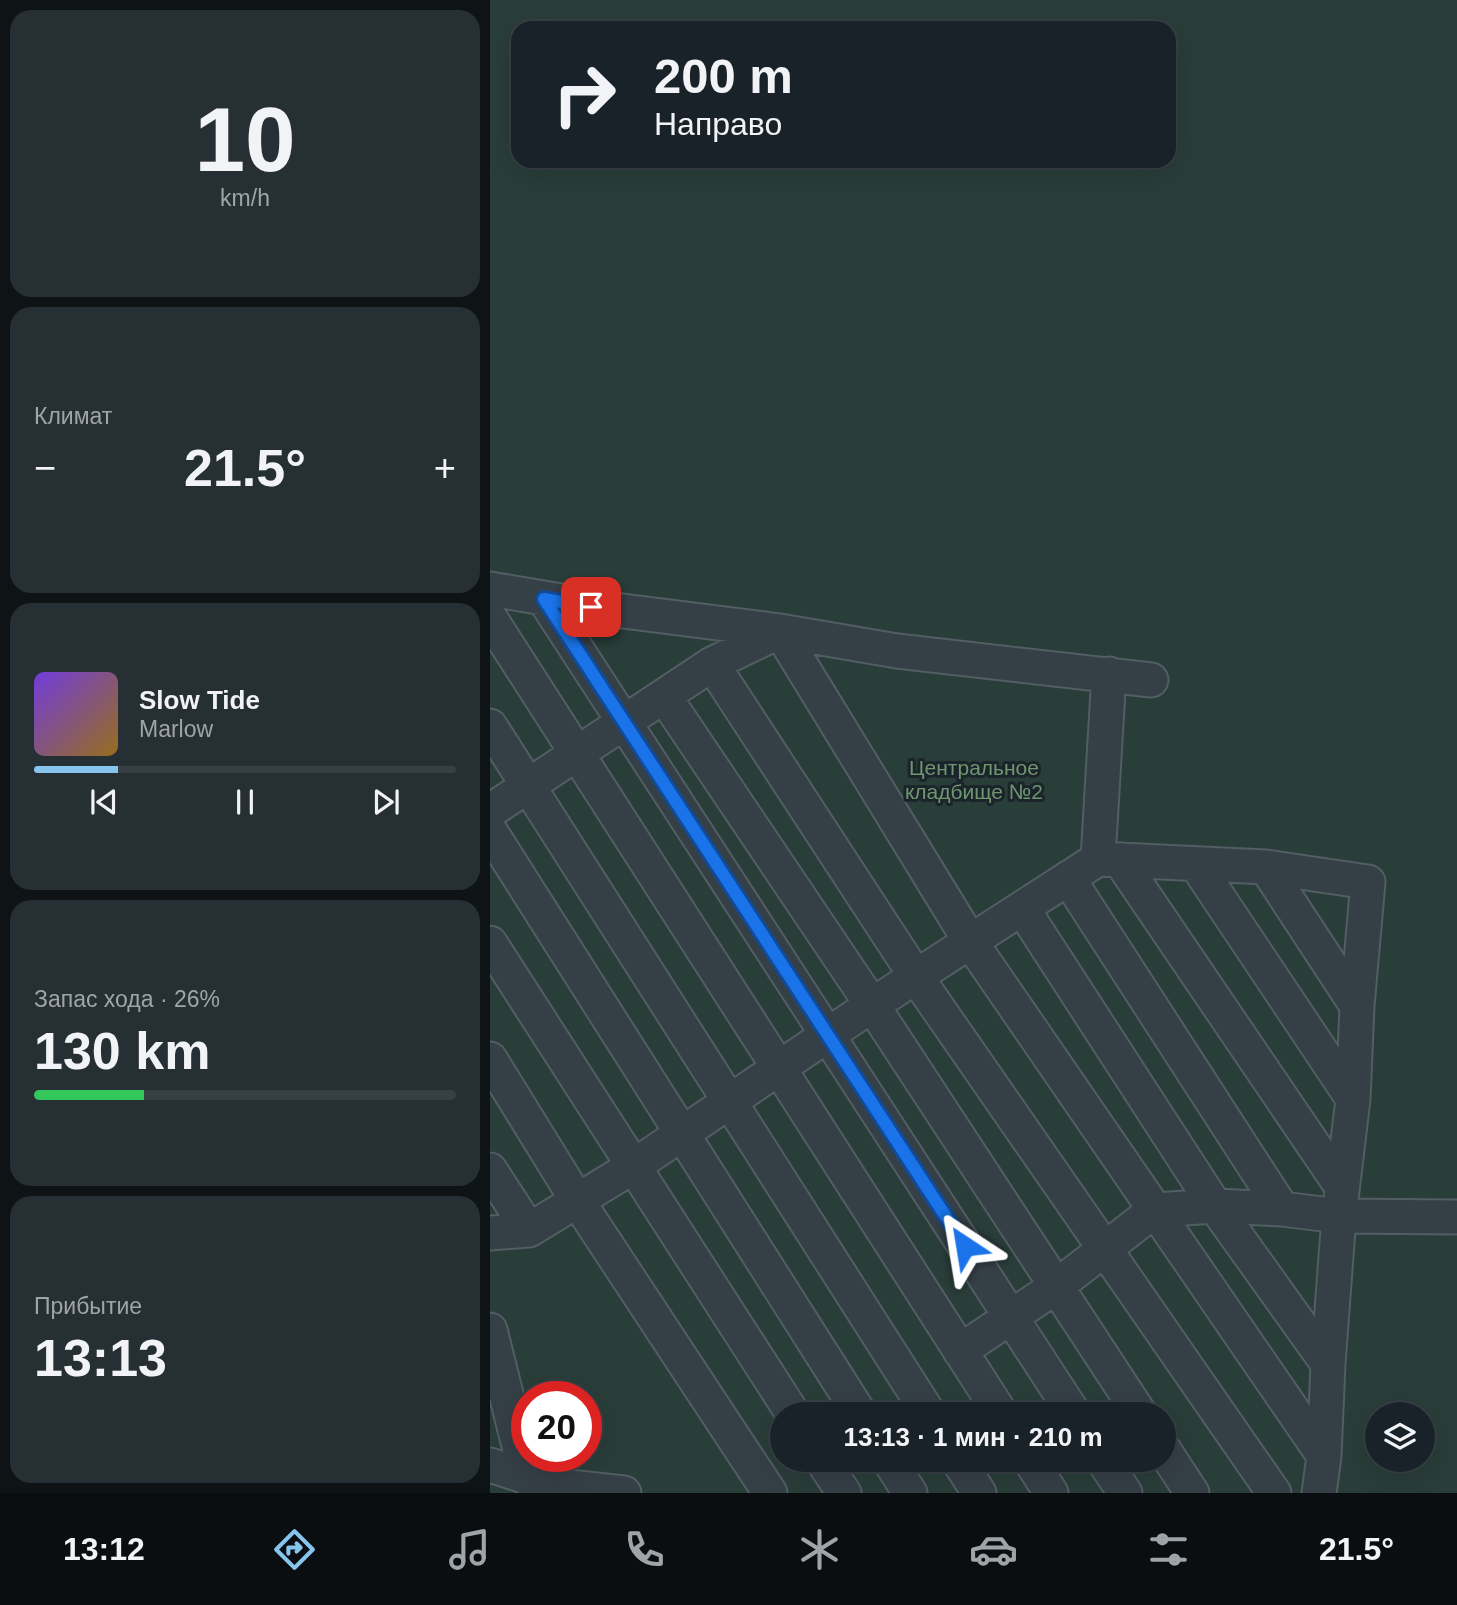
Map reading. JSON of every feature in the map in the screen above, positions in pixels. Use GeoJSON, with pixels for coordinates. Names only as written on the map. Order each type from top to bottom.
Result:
{"type":"FeatureCollection","features":[{"type":"Feature","properties":{"kind":"lane"},"geometry":{"type":"LineString","coordinates":[[490,589],[544,599],[780,631],[897,651],[1151,680]]}},
{"type":"Feature","properties":{"kind":"lane"},"geometry":{"type":"LineString","coordinates":[[544,599],[1066,1402]]}},
{"type":"Feature","properties":{"kind":"lane"},"geometry":{"type":"LineString","coordinates":[[490,618],[993,1402]]}},
{"type":"Feature","properties":{"kind":"lane"},"geometry":{"type":"LineString","coordinates":[[490,811],[712,664],[780,631]]}},
{"type":"Feature","properties":{"kind":"lane"},"geometry":{"type":"LineString","coordinates":[[780,631],[970,941],[1324,1456]]}},
{"type":"Feature","properties":{"kind":"lane"},"geometry":{"type":"LineString","coordinates":[[712,664],[917,978],[1274,1493]]}},
{"type":"Feature","properties":{"kind":"lane"},"geometry":{"type":"LineString","coordinates":[[1109,674],[1109,860],[1341,1201]]}},
{"type":"Feature","properties":{"kind":"lane"},"geometry":{"type":"LineString","coordinates":[[664,696],[872,1005],[1132,1402]]}},
{"type":"Feature","properties":{"kind":"lane"},"geometry":{"type":"LineString","coordinates":[[490,726],[921,1402]]}},
{"type":"Feature","properties":{"kind":"lane"},"geometry":{"type":"LineString","coordinates":[[490,831],[852,1402]]}},
{"type":"Feature","properties":{"kind":"lane"},"geometry":{"type":"LineString","coordinates":[[490,1233],[529,1230],[634,1166],[872,1005],[1068,878],[1109,860],[1266,867],[1368,882],[1357,1006],[1353,1099],[1341,1201],[1328,1364],[1324,1456],[1319,1493]]}},
{"type":"Feature","properties":{"kind":"lane"},"geometry":{"type":"LineString","coordinates":[[1196,864],[1353,1099]]}},
{"type":"Feature","properties":{"kind":"lane"},"geometry":{"type":"LineString","coordinates":[[1266,867],[1357,1006]]}},
{"type":"Feature","properties":{"kind":"lane"},"geometry":{"type":"LineString","coordinates":[[1068,878],[1282,1209]]}},
{"type":"Feature","properties":{"kind":"lane"},"geometry":{"type":"LineString","coordinates":[[1022,908],[1215,1206],[1328,1364]]}},
{"type":"Feature","properties":{"kind":"lane"},"geometry":{"type":"LineString","coordinates":[[490,943],[785,1402]]}},
{"type":"Feature","properties":{"kind":"lane"},"geometry":{"type":"LineString","coordinates":[[490,1059],[577,1200],[770,1493]]}},
{"type":"Feature","properties":{"kind":"lane"},"geometry":{"type":"LineString","coordinates":[[490,1170],[529,1230]]}},
{"type":"Feature","properties":{"kind":"lane"},"geometry":{"type":"LineString","coordinates":[[960,1351],[1057,1286],[1155,1210],[1215,1206],[1282,1209],[1341,1201],[1457,1217]]}},
{"type":"Feature","properties":{"kind":"lane"},"geometry":{"type":"LineString","coordinates":[[490,1331],[527,1478]]}},
{"type":"Feature","properties":{"kind":"lane"},"geometry":{"type":"LineString","coordinates":[[490,1465],[551,1485],[624,1493]]}},
{"type":"Feature","properties":{"kind":"lane"},"geometry":{"type":"LineString","coordinates":[[1176,1468],[1192,1493]]}},
{"type":"Feature","properties":{"kind":"lane"},"geometry":{"type":"LineString","coordinates":[[830,1472],[844,1493]]}},
{"type":"Feature","properties":{"kind":"lane"},"geometry":{"type":"LineString","coordinates":[[897,1472],[910,1493]]}},
{"type":"Feature","properties":{"kind":"lane"},"geometry":{"type":"LineString","coordinates":[[966,1472],[979,1493]]}},
{"type":"Feature","properties":{"kind":"lane"},"geometry":{"type":"LineString","coordinates":[[1038,1472],[1051,1493]]}},
{"type":"Feature","properties":{"kind":"lane"},"geometry":{"type":"LineString","coordinates":[[1111,1472],[1125,1493]]}},
{"type":"Feature","properties":{"kind":"green space","name":"Центральное кладбище №2"},"geometry":{"type":"Polygon","coordinates":[[[490,0],[1457,0],[1457,1493],[490,1493],[490,0]]]}},
{"type":"Feature","properties":{"kind":"route"},"geometry":{"type":"LineString","coordinates":[[591,607],[544,599],[965,1246]]}}]}
